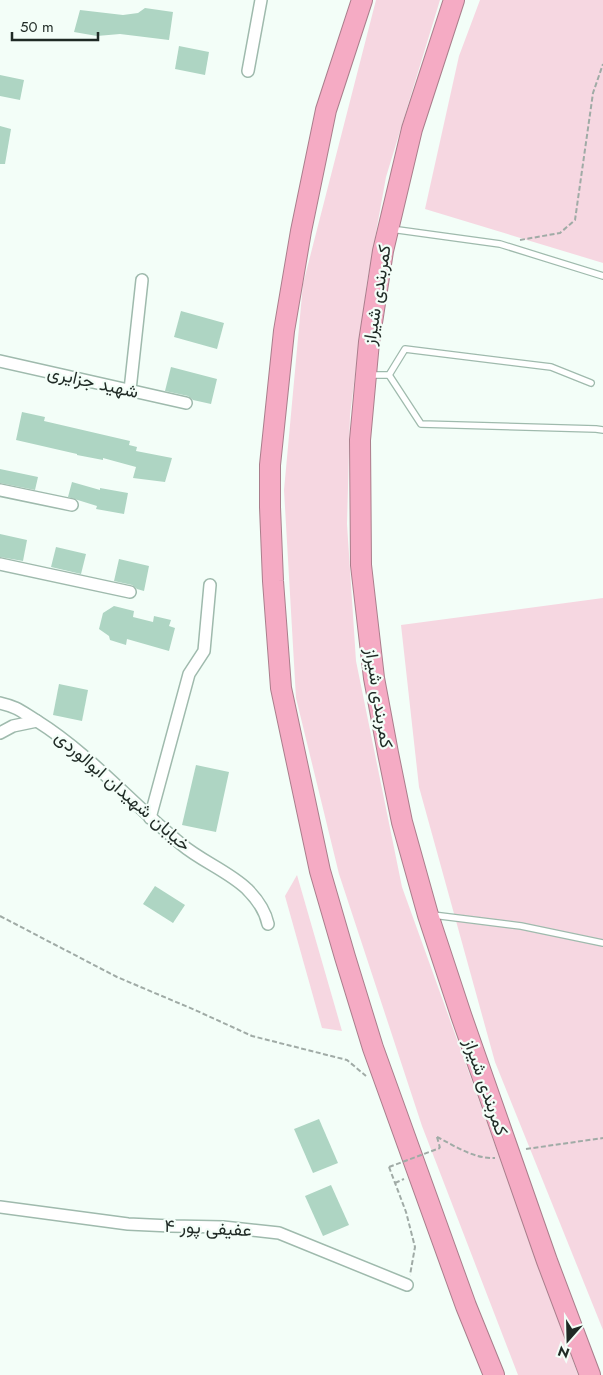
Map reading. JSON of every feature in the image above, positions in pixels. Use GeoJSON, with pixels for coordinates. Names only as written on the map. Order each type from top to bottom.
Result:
{"type":"FeatureCollection","features":[{"type":"Feature","properties":{"kind":"highway"},"geometry":{"type":"LineString","coordinates":[[362,0],[326,110],[301,231],[284,332],[270,465],[273,580],[281,688],[320,871],[344,957],[373,1048],[466,1306],[494,1375]]}},
{"type":"Feature","properties":{"kind":"highway","name":"کمربندی شیراز"},"geometry":{"type":"LineString","coordinates":[[454,0],[412,129],[380,269],[366,375],[360,440],[361,565],[373,668],[402,822],[428,915],[531,1216],[590,1375]]}},
{"type":"Feature","properties":{"kind":"street"},"geometry":{"type":"LineString","coordinates":[[248,72],[261,0]]}},
{"type":"Feature","properties":{"kind":"street"},"geometry":{"type":"LineString","coordinates":[[130,390],[142,280]]}},
{"type":"Feature","properties":{"kind":"street","name":"شهید جزایری"},"geometry":{"type":"LineString","coordinates":[[0,361],[186,403]]}},
{"type":"Feature","properties":{"kind":"street"},"geometry":{"type":"LineString","coordinates":[[0,490],[72,505]]}},
{"type":"Feature","properties":{"kind":"street"},"geometry":{"type":"LineString","coordinates":[[0,564],[130,592]]}},
{"type":"Feature","properties":{"kind":"street"},"geometry":{"type":"LineString","coordinates":[[150,818],[189,674],[204,651],[210,585]]}},
{"type":"Feature","properties":{"kind":"street","name":"خیابان شهیدان ابوالوردی"},"geometry":{"type":"LineString","coordinates":[[0,703],[15,706],[70,743],[91,760],[150,818],[184,846],[245,887],[258,900],[268,924]]}},
{"type":"Feature","properties":{"kind":"street","name":"خیابان شهیدان ابوالوردی"},"geometry":{"type":"LineString","coordinates":[[0,732],[13,726],[37,721]]}},
{"type":"Feature","properties":{"kind":"street","name":"عفیفی پور ۴"},"geometry":{"type":"LineString","coordinates":[[0,1207],[128,1224],[223,1227],[279,1233],[407,1285]]}},
{"type":"Feature","properties":{"kind":"lane"},"geometry":{"type":"LineString","coordinates":[[388,229],[500,244],[603,276]]}},
{"type":"Feature","properties":{"kind":"lane"},"geometry":{"type":"LineString","coordinates":[[389,376],[405,349],[551,367],[591,384]]}},
{"type":"Feature","properties":{"kind":"lane"},"geometry":{"type":"LineString","coordinates":[[366,375],[389,376]]}},
{"type":"Feature","properties":{"kind":"lane"},"geometry":{"type":"LineString","coordinates":[[389,376],[421,424],[603,430]]}},
{"type":"Feature","properties":{"kind":"lane"},"geometry":{"type":"LineString","coordinates":[[428,915],[521,926],[603,943]]}},
{"type":"Feature","properties":{"kind":"path"},"geometry":{"type":"LineString","coordinates":[[500,244],[560,233],[575,220],[593,93],[603,64]]}},
{"type":"Feature","properties":{"kind":"path"},"geometry":{"type":"LineString","coordinates":[[0,916],[117,977],[252,1036],[347,1060],[365,1075],[368,1083]]}},
{"type":"Feature","properties":{"kind":"path"},"geometry":{"type":"LineString","coordinates":[[407,1285],[415,1247],[406,1212],[389,1166],[440,1148],[437,1137],[474,1155],[485,1158],[499,1157]]}},
{"type":"Feature","properties":{"kind":"path"},"geometry":{"type":"LineString","coordinates":[[526,1149],[603,1138]]}},
{"type":"Feature","properties":{"kind":"path"},"geometry":{"type":"LineString","coordinates":[[395,1183],[404,1180],[397,1162]]}},
{"type":"Feature","properties":{"kind":"shaded area"},"geometry":{"type":"Polygon","coordinates":[[[376,0],[440,0],[386,177],[367,282],[350,415],[347,524],[356,661],[402,887],[578,1375],[518,1375],[422,1126],[339,874],[296,698],[284,490],[303,284],[376,0]]]}},
{"type":"Feature","properties":{"kind":"shaded area"},"geometry":{"type":"Polygon","coordinates":[[[480,0],[603,0],[603,263],[425,209],[459,56],[480,0]]]}},
{"type":"Feature","properties":{"kind":"shaded area"},"geometry":{"type":"Polygon","coordinates":[[[603,598],[603,1330],[495,1062],[419,787],[401,625],[603,598]]]}},
{"type":"Feature","properties":{"kind":"shaded area"},"geometry":{"type":"Polygon","coordinates":[[[297,875],[342,1031],[322,1028],[285,896],[297,875]]]}},
{"type":"Feature","properties":{"kind":"building"},"geometry":{"type":"Polygon","coordinates":[[[145,8],[173,12],[169,40],[120,34],[97,36],[74,32],[80,10],[123,15],[138,13],[145,8]]]}},
{"type":"Feature","properties":{"kind":"building"},"geometry":{"type":"Polygon","coordinates":[[[179,46],[209,52],[205,75],[175,69],[179,46]]]}},
{"type":"Feature","properties":{"kind":"building"},"geometry":{"type":"Polygon","coordinates":[[[0,75],[24,80],[20,100],[0,96],[0,75]]]}},
{"type":"Feature","properties":{"kind":"building"},"geometry":{"type":"Polygon","coordinates":[[[0,126],[11,129],[5,164],[0,164],[0,126]]]}},
{"type":"Feature","properties":{"kind":"building"},"geometry":{"type":"Polygon","coordinates":[[[181,311],[224,323],[217,349],[174,337],[181,311]]]}},
{"type":"Feature","properties":{"kind":"building"},"geometry":{"type":"Polygon","coordinates":[[[171,367],[217,379],[211,404],[165,391],[171,367]]]}},
{"type":"Feature","properties":{"kind":"building"},"geometry":{"type":"Polygon","coordinates":[[[22,412],[45,417],[44,421],[130,441],[129,445],[137,447],[136,451],[172,458],[165,482],[133,478],[136,467],[103,458],[103,460],[77,455],[16,440],[22,412]]]}},
{"type":"Feature","properties":{"kind":"building"},"geometry":{"type":"Polygon","coordinates":[[[0,469],[38,477],[35,490],[0,483],[0,469]]]}},
{"type":"Feature","properties":{"kind":"building"},"geometry":{"type":"Polygon","coordinates":[[[72,482],[100,490],[100,488],[128,493],[124,514],[96,509],[97,506],[68,497],[72,482]]]}},
{"type":"Feature","properties":{"kind":"building"},"geometry":{"type":"Polygon","coordinates":[[[0,534],[27,540],[23,561],[0,557],[0,534]]]}},
{"type":"Feature","properties":{"kind":"building"},"geometry":{"type":"Polygon","coordinates":[[[56,547],[86,554],[81,574],[51,567],[56,547]]]}},
{"type":"Feature","properties":{"kind":"building"},"geometry":{"type":"Polygon","coordinates":[[[119,559],[149,566],[144,591],[132,585],[114,581],[119,559]]]}},
{"type":"Feature","properties":{"kind":"building"},"geometry":{"type":"Polygon","coordinates":[[[114,606],[134,611],[133,617],[153,622],[154,616],[171,620],[169,626],[175,628],[169,651],[127,639],[126,645],[110,640],[109,636],[99,629],[103,613],[114,606]]]}},
{"type":"Feature","properties":{"kind":"building"},"geometry":{"type":"Polygon","coordinates":[[[59,684],[88,690],[82,721],[53,715],[59,684]]]}},
{"type":"Feature","properties":{"kind":"building"},"geometry":{"type":"Polygon","coordinates":[[[196,765],[229,772],[216,832],[182,825],[196,765]]]}},
{"type":"Feature","properties":{"kind":"building"},"geometry":{"type":"Polygon","coordinates":[[[155,886],[185,905],[173,923],[143,904],[155,886]]]}},
{"type":"Feature","properties":{"kind":"building"},"geometry":{"type":"Polygon","coordinates":[[[319,1119],[338,1163],[313,1173],[294,1129],[319,1119]]]}},
{"type":"Feature","properties":{"kind":"building"},"geometry":{"type":"Polygon","coordinates":[[[331,1185],[349,1225],[323,1236],[305,1196],[331,1185]]]}}]}
